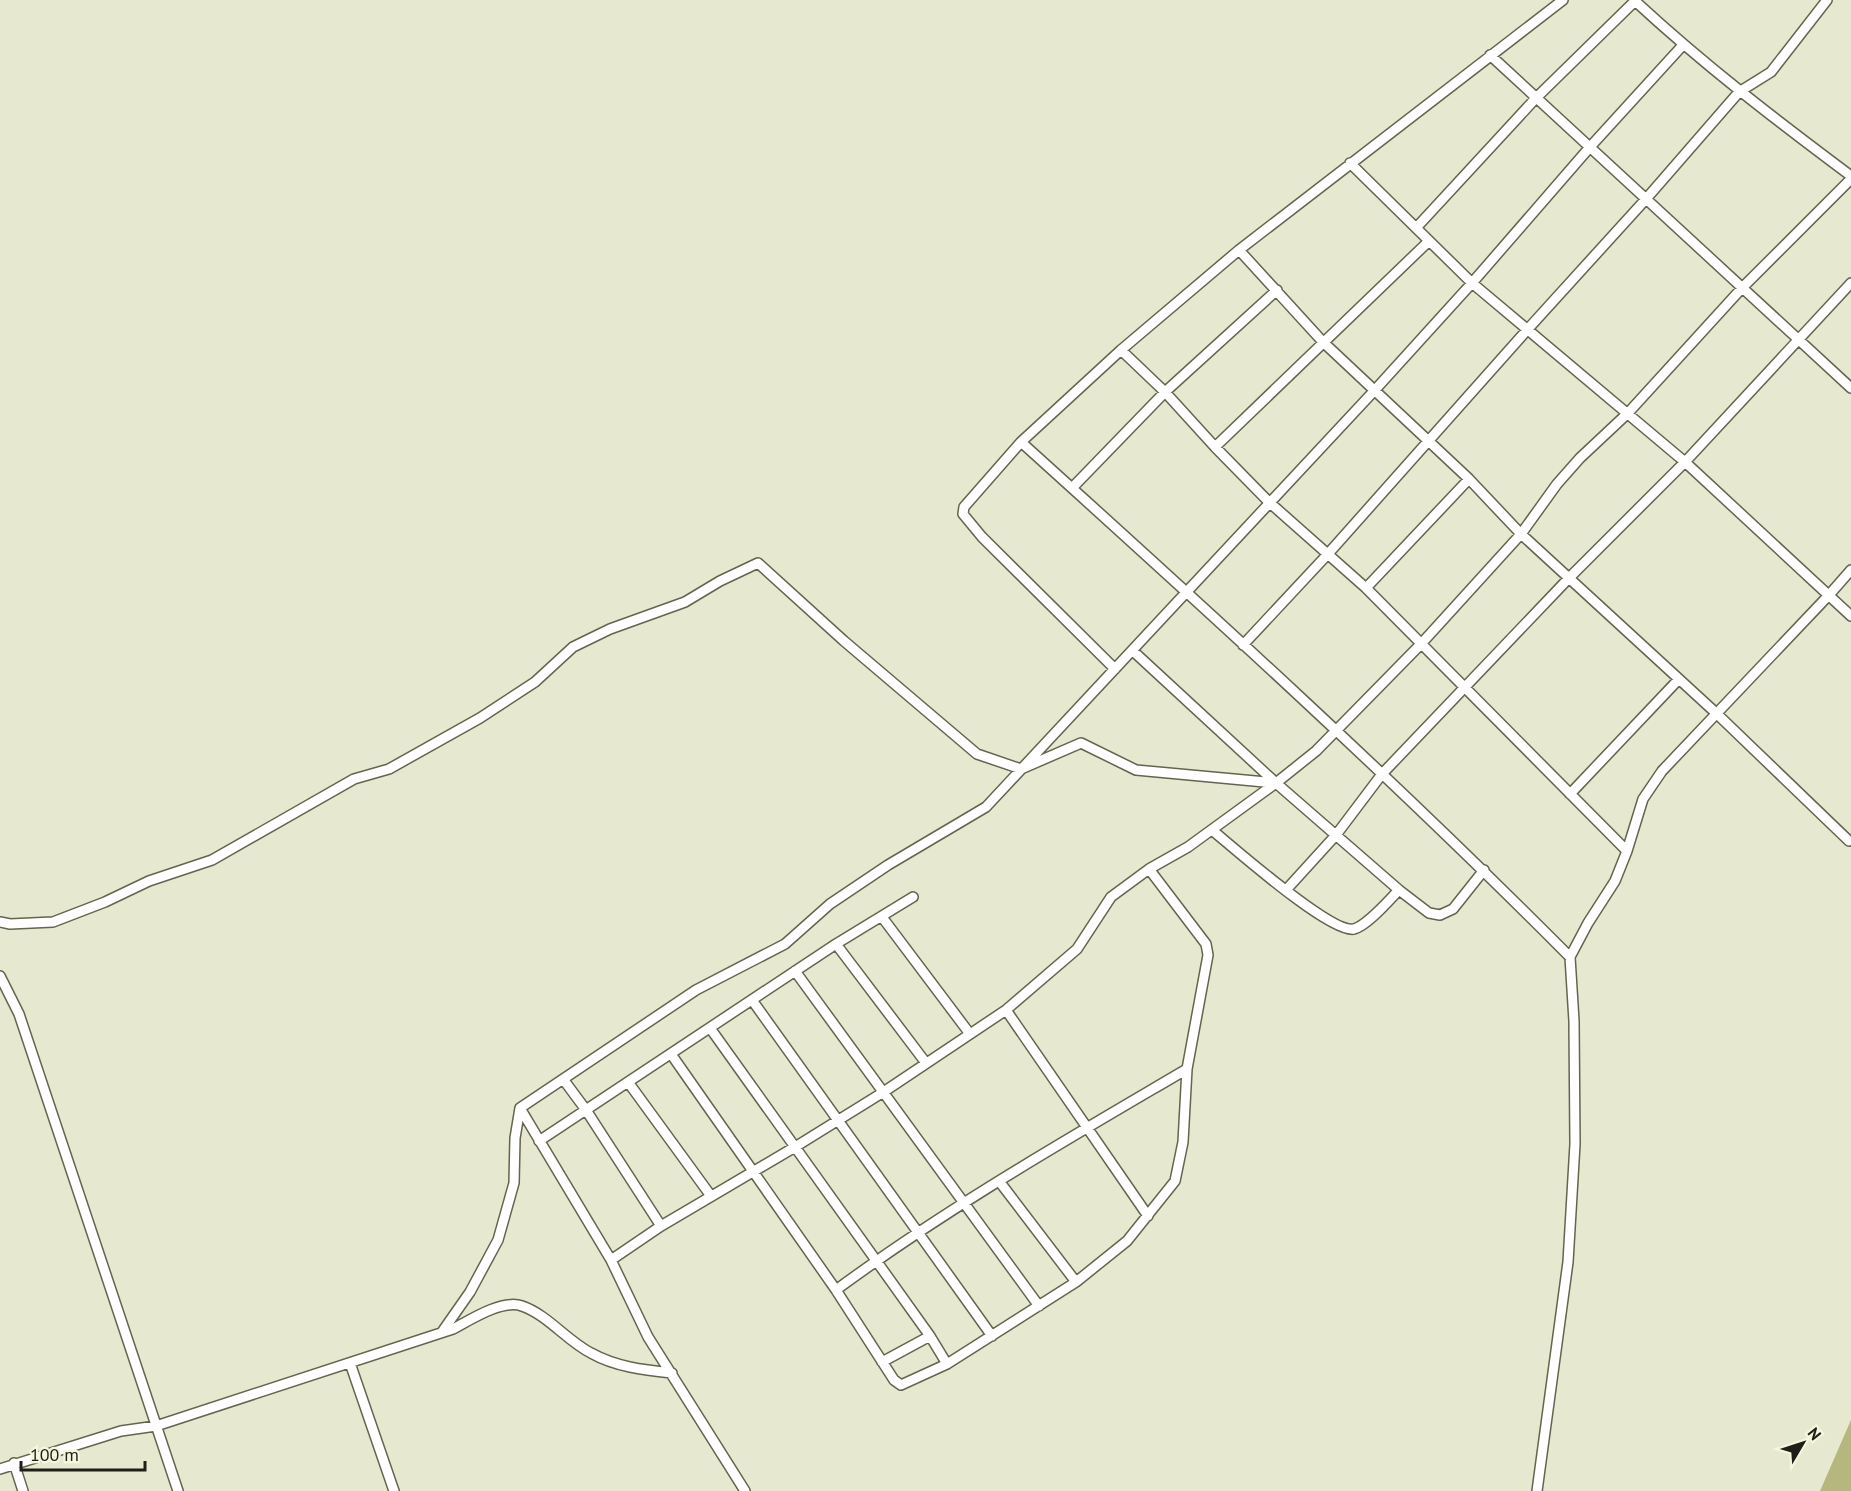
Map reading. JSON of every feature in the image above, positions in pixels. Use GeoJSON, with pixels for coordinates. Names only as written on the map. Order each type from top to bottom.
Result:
{"type":"FeatureCollection","features":[{"type":"Feature","properties":{"kind":"street"},"geometry":{"type":"LineString","coordinates":[[1115,669],[982,537],[963,514],[964,507],[1021,442],[1121,350],[1239,250],[1563,0]]}},
{"type":"Feature","properties":{"kind":"street"},"geometry":{"type":"LineString","coordinates":[[611,1260],[661,1226],[882,1093],[1006,1011],[1077,949],[1111,897],[1212,830],[1276,783],[1336,731],[1422,644],[1521,534],[1557,484],[1580,458],[1629,413],[1742,288],[1851,178],[1739,92],[1683,45],[1635,0],[1536,98],[1416,228]]}},
{"type":"Feature","properties":{"kind":"street"},"geometry":{"type":"LineString","coordinates":[[1243,645],[1327,555],[1739,92],[1771,72],[1827,0]]}},
{"type":"Feature","properties":{"kind":"street"},"geometry":{"type":"LineString","coordinates":[[442,1332],[470,1292],[498,1240],[514,1182],[515,1138],[520,1108],[696,990],[785,944],[830,904],[888,865],[986,807],[1374,391],[1683,45]]}},
{"type":"Feature","properties":{"kind":"street"},"geometry":{"type":"LineString","coordinates":[[1490,55],[1851,388]]}},
{"type":"Feature","properties":{"kind":"street"},"geometry":{"type":"LineString","coordinates":[[1350,163],[1472,283],[1685,462],[1851,616]]}},
{"type":"Feature","properties":{"kind":"street"},"geometry":{"type":"LineString","coordinates":[[1215,447],[1429,241]]}},
{"type":"Feature","properties":{"kind":"street"},"geometry":{"type":"LineString","coordinates":[[1239,250],[1323,342],[1468,479],[1521,534],[1716,713],[1849,841]]}},
{"type":"Feature","properties":{"kind":"street"},"geometry":{"type":"LineString","coordinates":[[1286,890],[1336,835],[1382,774],[1685,462],[1851,283]]}},
{"type":"Feature","properties":{"kind":"street"},"geometry":{"type":"LineString","coordinates":[[1072,488],[1165,392],[1276,290]]}},
{"type":"Feature","properties":{"kind":"street"},"geometry":{"type":"LineString","coordinates":[[1121,350],[1165,392],[1269,502],[1366,588],[1627,851]]}},
{"type":"Feature","properties":{"kind":"street"},"geometry":{"type":"LineString","coordinates":[[1021,442],[1382,774],[1484,870],[1570,957]]}},
{"type":"Feature","properties":{"kind":"street"},"geometry":{"type":"LineString","coordinates":[[1366,588],[1468,479]]}},
{"type":"Feature","properties":{"kind":"street"},"geometry":{"type":"LineString","coordinates":[[0,922],[10,924],[53,922],[105,902],[149,881],[213,860],[354,778],[389,769],[480,718],[535,682],[573,647],[610,629],[685,602],[720,581],[758,563],[844,641],[976,754],[1022,769],[1081,742],[1136,770],[1276,783]]}},
{"type":"Feature","properties":{"kind":"street"},"geometry":{"type":"LineString","coordinates":[[1537,1491],[1568,1262],[1575,1144],[1574,1021],[1570,957],[1588,923],[1615,881],[1643,799],[1662,771],[1851,570]]}},
{"type":"Feature","properties":{"kind":"street"},"geometry":{"type":"LineString","coordinates":[[1133,651],[1276,783],[1429,913],[1440,915],[1453,909],[1484,870]]}},
{"type":"Feature","properties":{"kind":"street"},"geometry":{"type":"LineString","coordinates":[[1570,794],[1679,679]]}},
{"type":"Feature","properties":{"kind":"street"},"geometry":{"type":"LineString","coordinates":[[1212,830],[1319,916],[1341,927],[1353,929],[1364,923],[1400,890]]}},
{"type":"Feature","properties":{"kind":"street"},"geometry":{"type":"LineString","coordinates":[[671,1054],[836,1290],[894,1380],[901,1385],[946,1364],[1076,1282],[1127,1241],[1175,1181],[1183,1142],[1187,1069],[1208,955],[1206,944],[1149,870]]}},
{"type":"Feature","properties":{"kind":"street"},"geometry":{"type":"LineString","coordinates":[[539,1141],[836,944],[913,897]]}},
{"type":"Feature","properties":{"kind":"street"},"geometry":{"type":"LineString","coordinates":[[882,917],[970,1034]]}},
{"type":"Feature","properties":{"kind":"street"},"geometry":{"type":"LineString","coordinates":[[836,944],[926,1063]]}},
{"type":"Feature","properties":{"kind":"street"},"geometry":{"type":"LineString","coordinates":[[795,971],[1039,1306]]}},
{"type":"Feature","properties":{"kind":"street"},"geometry":{"type":"LineString","coordinates":[[0,976],[19,1014],[178,1491]]}},
{"type":"Feature","properties":{"kind":"street"},"geometry":{"type":"LineString","coordinates":[[752,1000],[992,1336]]}},
{"type":"Feature","properties":{"kind":"street"},"geometry":{"type":"LineString","coordinates":[[1006,1011],[1148,1216]]}},
{"type":"Feature","properties":{"kind":"street"},"geometry":{"type":"LineString","coordinates":[[710,1028],[930,1336],[946,1364]]}},
{"type":"Feature","properties":{"kind":"street"},"geometry":{"type":"LineString","coordinates":[[836,1290],[876,1260],[999,1181],[1187,1069]]}},
{"type":"Feature","properties":{"kind":"street"},"geometry":{"type":"LineString","coordinates":[[563,1078],[661,1226]]}},
{"type":"Feature","properties":{"kind":"street"},"geometry":{"type":"LineString","coordinates":[[628,1082],[711,1196]]}},
{"type":"Feature","properties":{"kind":"street"},"geometry":{"type":"LineString","coordinates":[[520,1108],[611,1260],[648,1336],[745,1491]]}},
{"type":"Feature","properties":{"kind":"street"},"geometry":{"type":"LineString","coordinates":[[999,1181],[1076,1282]]}},
{"type":"Feature","properties":{"kind":"street"},"geometry":{"type":"LineString","coordinates":[[0,1469],[121,1431],[156,1426],[350,1363],[453,1329],[493,1308],[520,1305],[591,1354],[634,1369],[672,1373]]}},
{"type":"Feature","properties":{"kind":"street"},"geometry":{"type":"LineString","coordinates":[[882,1362],[930,1336]]}},
{"type":"Feature","properties":{"kind":"street"},"geometry":{"type":"LineString","coordinates":[[350,1363],[394,1491]]}},
{"type":"Feature","properties":{"kind":"street"},"geometry":{"type":"LineString","coordinates":[[14,1463],[23,1491]]}},
{"type":"Feature","properties":{"kind":"shaded area"},"geometry":{"type":"Polygon","coordinates":[[[1851,1420],[1851,1491],[1820,1491],[1851,1420]]]}}]}
